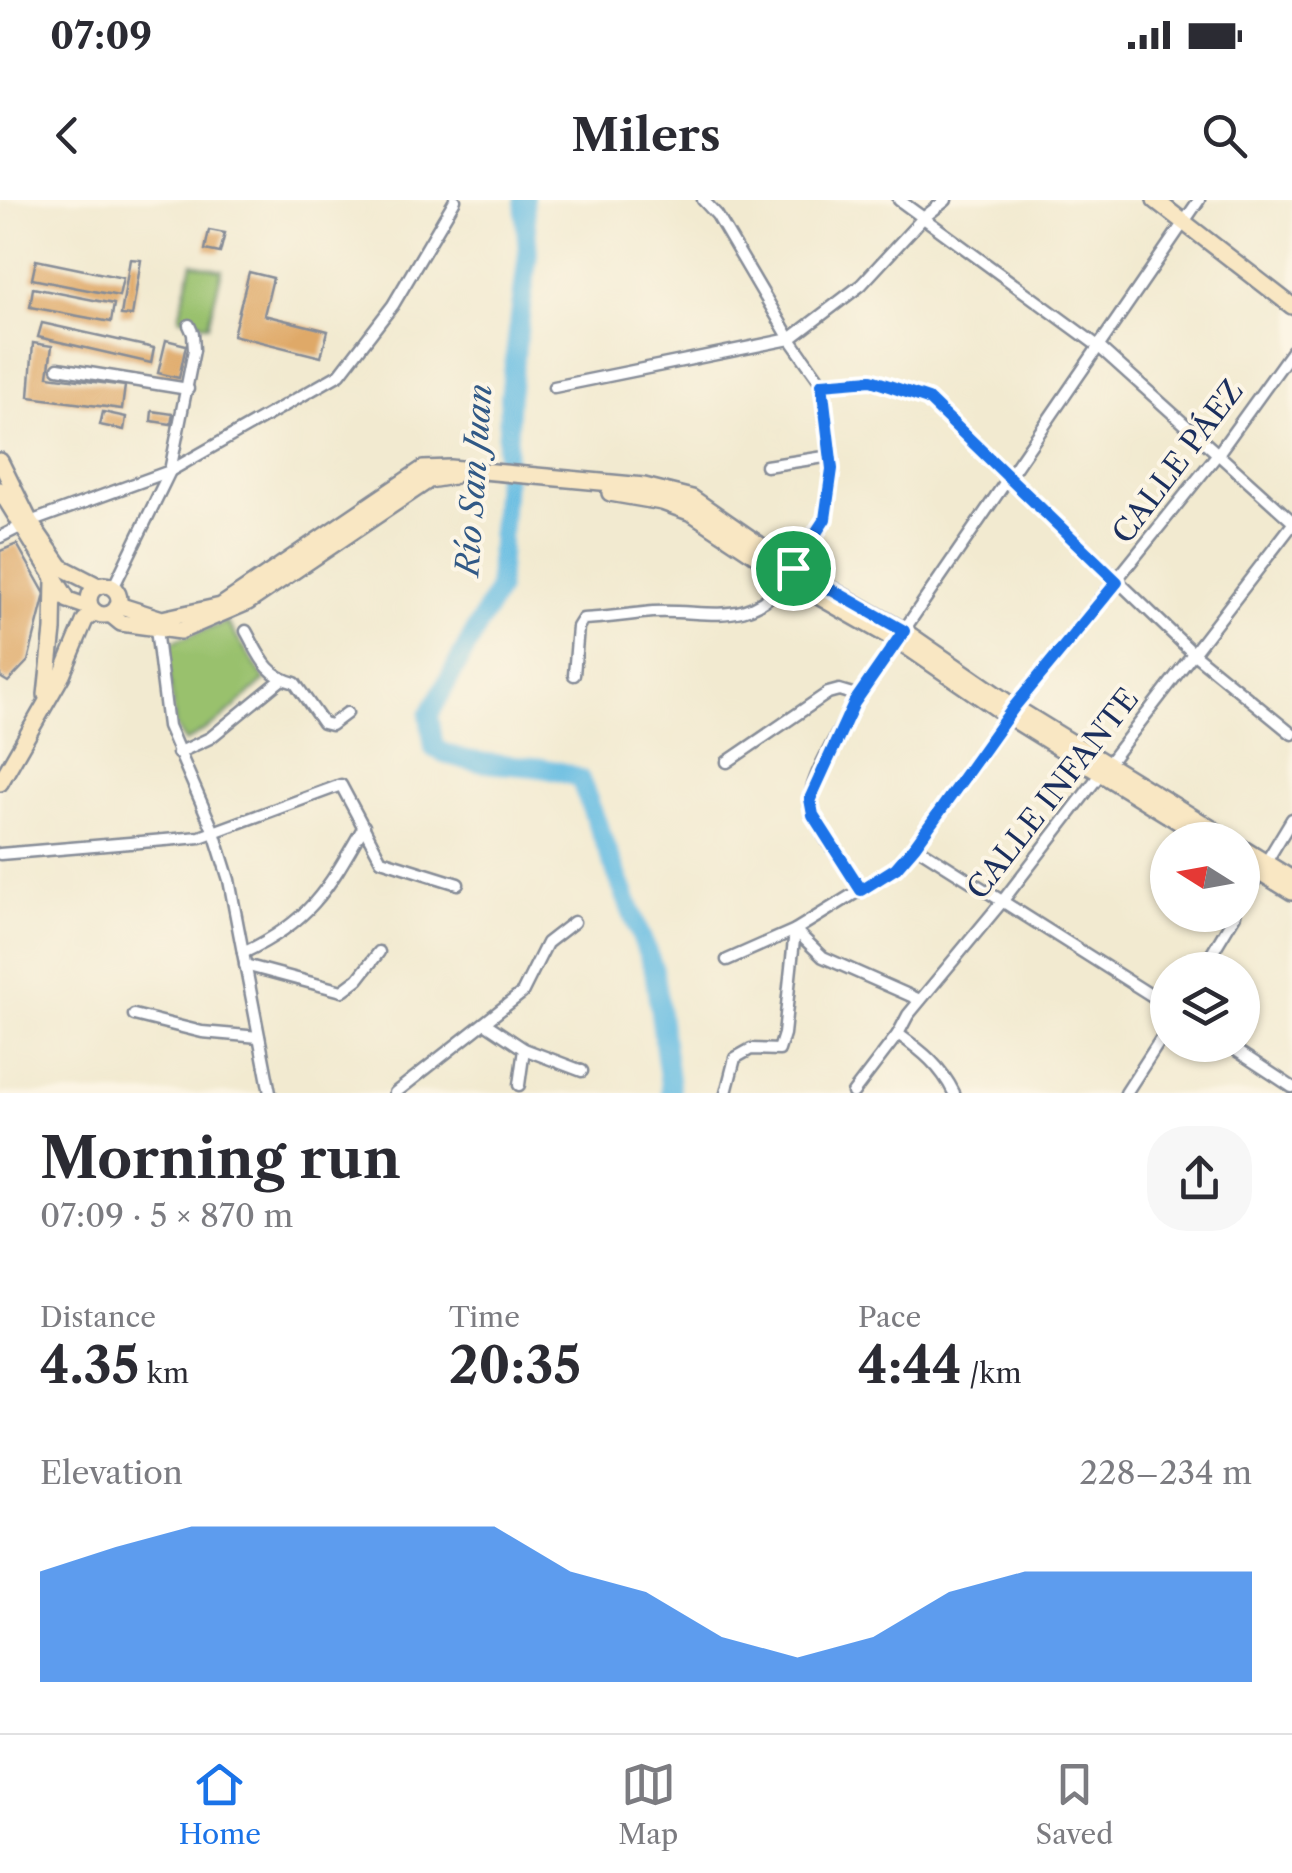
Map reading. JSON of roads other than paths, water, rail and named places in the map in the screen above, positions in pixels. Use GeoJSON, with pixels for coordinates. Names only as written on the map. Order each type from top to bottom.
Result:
{"type":"FeatureCollection","features":[{"type":"Feature","properties":{"kind":"main road"},"geometry":{"type":"LineString","coordinates":[[1155,200],[1292,306]]}},
{"type":"Feature","properties":{"kind":"main road"},"geometry":{"type":"LineString","coordinates":[[0,461],[26,525],[68,600],[162,619],[222,606],[423,470],[644,486],[692,498],[791,572],[900,636],[1011,712],[1198,822]]}},
{"type":"Feature","properties":{"kind":"main road"},"geometry":{"type":"LineString","coordinates":[[106,587],[89,598],[121,622],[180,631],[248,602],[428,480],[451,472]]}},
{"type":"Feature","properties":{"kind":"main road"},"geometry":{"type":"LineString","coordinates":[[0,490],[61,567],[118,596],[85,620],[62,675],[0,783]]}},
{"type":"Feature","properties":{"kind":"main road"},"geometry":{"type":"LineString","coordinates":[[45,705],[54,630],[54,580]]}},
{"type":"Feature","properties":{"kind":"main road"},"geometry":{"type":"LineString","coordinates":[[1104,769],[1182,822]]}},
{"type":"Feature","properties":{"kind":"main road"},"geometry":{"type":"LineString","coordinates":[[1260,865],[1292,892]]}},
{"type":"Feature","properties":{"kind":"main road"},"geometry":{"type":"LineString","coordinates":[[1260,867],[1292,879]]}},
{"type":"Feature","properties":{"kind":"street"},"geometry":{"type":"LineString","coordinates":[[0,537],[170,471],[340,374],[393,305],[456,200]]}},
{"type":"Feature","properties":{"kind":"street"},"geometry":{"type":"LineString","coordinates":[[574,675],[578,626],[583,619],[655,612],[708,615],[750,610],[774,597],[825,519],[832,469],[822,384],[790,339],[717,215],[703,200]]}},
{"type":"Feature","properties":{"kind":"street"},"geometry":{"type":"LineString","coordinates":[[900,200],[1098,346],[1292,523]]}},
{"type":"Feature","properties":{"kind":"street"},"geometry":{"type":"LineString","coordinates":[[554,387],[790,339],[861,284],[922,219],[946,200]]}},
{"type":"Feature","properties":{"kind":"street"},"geometry":{"type":"LineString","coordinates":[[861,890],[813,815],[810,799],[815,782],[859,696],[1199,200]]}},
{"type":"Feature","properties":{"kind":"street"},"geometry":{"type":"LineString","coordinates":[[106,587],[170,471],[194,350],[188,325]]}},
{"type":"Feature","properties":{"kind":"street","name":"CALLE PÁEZ"},"geometry":{"type":"LineString","coordinates":[[727,960],[794,930],[896,868],[1011,712],[1217,455],[1292,351]]}},
{"type":"Feature","properties":{"kind":"street"},"geometry":{"type":"LineString","coordinates":[[58,368],[188,389]]}},
{"type":"Feature","properties":{"kind":"street"},"geometry":{"type":"LineString","coordinates":[[822,384],[871,380],[928,399],[1194,654],[1292,734]]}},
{"type":"Feature","properties":{"kind":"street"},"geometry":{"type":"LineString","coordinates":[[766,466],[831,456]]}},
{"type":"Feature","properties":{"kind":"street","name":"CALLE INFANTE"},"geometry":{"type":"LineString","coordinates":[[852,1093],[1292,523]]}},
{"type":"Feature","properties":{"kind":"street"},"geometry":{"type":"LineString","coordinates":[[156,629],[168,726],[214,832],[228,880],[270,1093]]}},
{"type":"Feature","properties":{"kind":"street"},"geometry":{"type":"LineString","coordinates":[[246,631],[268,670],[302,690],[328,725],[347,713]]}},
{"type":"Feature","properties":{"kind":"street"},"geometry":{"type":"LineString","coordinates":[[178,753],[210,738],[281,680]]}},
{"type":"Feature","properties":{"kind":"street"},"geometry":{"type":"LineString","coordinates":[[728,762],[828,693],[840,690],[859,696]]}},
{"type":"Feature","properties":{"kind":"street"},"geometry":{"type":"LineString","coordinates":[[0,854],[200,836],[341,784],[381,860],[458,884]]}},
{"type":"Feature","properties":{"kind":"street"},"geometry":{"type":"LineString","coordinates":[[1260,873],[1292,820]]}},
{"type":"Feature","properties":{"kind":"street"},"geometry":{"type":"LineString","coordinates":[[244,959],[295,924],[321,898],[364,826]]}},
{"type":"Feature","properties":{"kind":"street"},"geometry":{"type":"LineString","coordinates":[[915,846],[1150,995]]}},
{"type":"Feature","properties":{"kind":"street"},"geometry":{"type":"LineString","coordinates":[[395,1093],[522,993],[547,943],[574,922]]}},
{"type":"Feature","properties":{"kind":"street"},"geometry":{"type":"LineString","coordinates":[[794,930],[823,956],[920,1000]]}},
{"type":"Feature","properties":{"kind":"street"},"geometry":{"type":"LineString","coordinates":[[726,1093],[735,1058],[751,1048],[779,1050],[794,930]]}},
{"type":"Feature","properties":{"kind":"street"},"geometry":{"type":"LineString","coordinates":[[244,959],[342,991],[358,979],[379,952]]}},
{"type":"Feature","properties":{"kind":"street"},"geometry":{"type":"LineString","coordinates":[[134,1015],[202,1032],[259,1037]]}},
{"type":"Feature","properties":{"kind":"street"},"geometry":{"type":"LineString","coordinates":[[484,1023],[524,1049],[582,1071]]}},
{"type":"Feature","properties":{"kind":"street"},"geometry":{"type":"LineString","coordinates":[[898,1034],[924,1052],[945,1074],[954,1093]]}},
{"type":"Feature","properties":{"kind":"street"},"geometry":{"type":"LineString","coordinates":[[519,1085],[524,1049]]}},
{"type":"Feature","properties":{"kind":"street"},"geometry":{"type":"LineString","coordinates":[[1126,1093],[1150,1056]]}},
{"type":"Feature","properties":{"kind":"street"},"geometry":{"type":"LineString","coordinates":[[1255,1062],[1292,1086]]}},
{"type":"Feature","properties":{"kind":"waterway","name":"Río San Juan"},"geometry":{"type":"LineString","coordinates":[[524,200],[528,253],[510,396],[498,590],[429,715],[434,748],[469,760],[544,768],[580,779],[654,970],[671,1093]]}}]}
